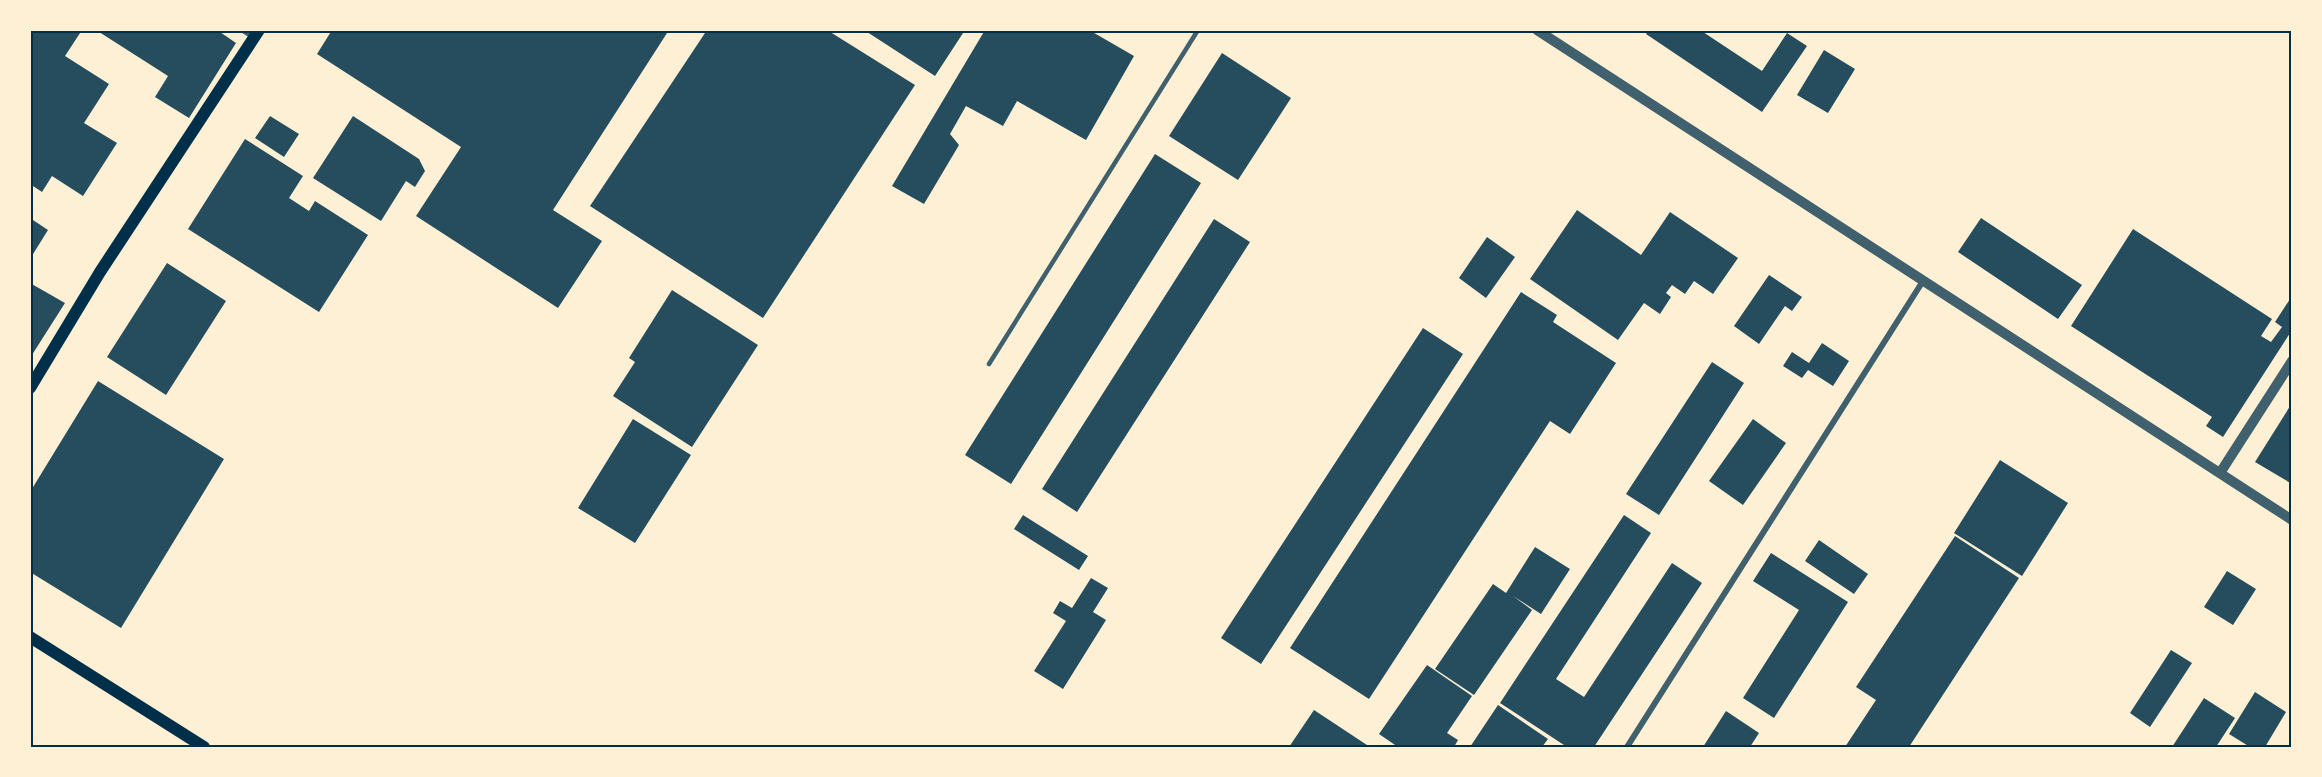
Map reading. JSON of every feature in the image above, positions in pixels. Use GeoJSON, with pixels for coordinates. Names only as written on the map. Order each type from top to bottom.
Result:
{"type":"FeatureCollection","features":[{"type":"Feature","properties":{"kind":"main road"},"geometry":{"type":"LineString","coordinates":[[30,388],[100,272],[252,32]]}},
{"type":"Feature","properties":{"kind":"main road"},"geometry":{"type":"LineString","coordinates":[[30,637],[204,747]]}},
{"type":"Feature","properties":{"kind":"street"},"geometry":{"type":"LineString","coordinates":[[1537,30],[2292,520]]}},
{"type":"Feature","properties":{"kind":"street"},"geometry":{"type":"LineString","coordinates":[[1627,747],[1923,281]]}},
{"type":"Feature","properties":{"kind":"street"},"geometry":{"type":"LineString","coordinates":[[2220,473],[2292,362]]}},
{"type":"Feature","properties":{"kind":"lane"},"geometry":{"type":"LineString","coordinates":[[989,364],[1198,30]]}},
{"type":"Feature","properties":{"kind":"building"},"geometry":{"type":"Polygon","coordinates":[[[33,30],[82,30],[65,56],[109,84],[84,123],[117,143],[83,196],[52,176],[42,192],[30,184],[30,35],[33,30]]]}},
{"type":"Feature","properties":{"kind":"building"},"geometry":{"type":"Polygon","coordinates":[[[96,30],[217,30],[236,43],[189,118],[155,97],[168,76],[96,30]]]}},
{"type":"Feature","properties":{"kind":"building"},"geometry":{"type":"Polygon","coordinates":[[[332,30],[669,30],[553,210],[602,241],[558,308],[416,216],[461,147],[317,54],[332,30]]]}},
{"type":"Feature","properties":{"kind":"building"},"geometry":{"type":"Polygon","coordinates":[[[707,30],[827,30],[915,85],[763,318],[590,206],[707,30]]]}},
{"type":"Feature","properties":{"kind":"building"},"geometry":{"type":"Polygon","coordinates":[[[864,30],[965,30],[935,76],[864,30]]]}},
{"type":"Feature","properties":{"kind":"building"},"geometry":{"type":"Polygon","coordinates":[[[985,30],[1089,30],[1134,56],[1086,140],[1017,101],[1003,126],[966,106],[950,134],[959,145],[924,204],[892,186],[985,30]]]}},
{"type":"Feature","properties":{"kind":"building"},"geometry":{"type":"Polygon","coordinates":[[[1649,30],[1700,30],[1762,71],[1787,33],[1807,46],[1762,112],[1646,34],[1649,30]]]}},
{"type":"Feature","properties":{"kind":"building"},"geometry":{"type":"Polygon","coordinates":[[[1824,50],[1855,69],[1828,113],[1797,95],[1824,50]]]}},
{"type":"Feature","properties":{"kind":"building"},"geometry":{"type":"Polygon","coordinates":[[[1222,53],[1291,98],[1238,180],[1169,136],[1222,53]]]}},
{"type":"Feature","properties":{"kind":"building"},"geometry":{"type":"Polygon","coordinates":[[[270,116],[299,134],[284,157],[255,138],[270,116]]]}},
{"type":"Feature","properties":{"kind":"building"},"geometry":{"type":"Polygon","coordinates":[[[353,116],[419,159],[425,171],[415,187],[406,181],[381,221],[313,178],[353,116]]]}},
{"type":"Feature","properties":{"kind":"building"},"geometry":{"type":"Polygon","coordinates":[[[245,139],[303,176],[289,198],[309,211],[315,201],[368,235],[319,312],[188,229],[245,139]]]}},
{"type":"Feature","properties":{"kind":"building"},"geometry":{"type":"Polygon","coordinates":[[[1155,154],[1201,183],[1011,484],[965,455],[1155,154]]]}},
{"type":"Feature","properties":{"kind":"building"},"geometry":{"type":"Polygon","coordinates":[[[1577,210],[1641,255],[1670,212],[1738,258],[1713,294],[1694,281],[1685,294],[1672,285],[1666,293],[1671,297],[1660,314],[1644,303],[1618,340],[1530,279],[1577,210]]]}},
{"type":"Feature","properties":{"kind":"building"},"geometry":{"type":"Polygon","coordinates":[[[30,218],[48,230],[30,259],[30,218]]]}},
{"type":"Feature","properties":{"kind":"building"},"geometry":{"type":"Polygon","coordinates":[[[1981,218],[2082,285],[2058,319],[1958,252],[1981,218]]]}},
{"type":"Feature","properties":{"kind":"building"},"geometry":{"type":"Polygon","coordinates":[[[1214,219],[1250,242],[1077,512],[1042,489],[1214,219]]]}},
{"type":"Feature","properties":{"kind":"building"},"geometry":{"type":"Polygon","coordinates":[[[2133,229],[2272,319],[2261,336],[2271,342],[2282,327],[2275,322],[2292,296],[2292,330],[2223,437],[2206,426],[2212,417],[2071,326],[2133,229]]]}},
{"type":"Feature","properties":{"kind":"building"},"geometry":{"type":"Polygon","coordinates":[[[1487,237],[1515,257],[1486,298],[1459,278],[1487,237]]]}},
{"type":"Feature","properties":{"kind":"building"},"geometry":{"type":"Polygon","coordinates":[[[167,263],[226,301],[166,395],[107,357],[167,263]]]}},
{"type":"Feature","properties":{"kind":"building"},"geometry":{"type":"Polygon","coordinates":[[[1769,275],[1802,297],[1792,311],[1785,306],[1759,344],[1734,326],[1769,275]]]}},
{"type":"Feature","properties":{"kind":"building"},"geometry":{"type":"Polygon","coordinates":[[[30,283],[65,303],[30,358],[30,283]]]}},
{"type":"Feature","properties":{"kind":"building"},"geometry":{"type":"Polygon","coordinates":[[[672,290],[758,345],[692,447],[613,396],[635,362],[629,358],[672,290]]]}},
{"type":"Feature","properties":{"kind":"building"},"geometry":{"type":"Polygon","coordinates":[[[1521,292],[1557,315],[1553,322],[1616,363],[1570,434],[1550,421],[1369,699],[1290,648],[1521,292]]]}},
{"type":"Feature","properties":{"kind":"building"},"geometry":{"type":"Polygon","coordinates":[[[1423,328],[1463,354],[1261,664],[1221,638],[1423,328]]]}},
{"type":"Feature","properties":{"kind":"building"},"geometry":{"type":"Polygon","coordinates":[[[1822,343],[1849,361],[1833,386],[1808,370],[1802,378],[1783,366],[1792,352],[1809,363],[1822,343]]]}},
{"type":"Feature","properties":{"kind":"building"},"geometry":{"type":"Polygon","coordinates":[[[1712,362],[1744,383],[1659,515],[1626,494],[1712,362]]]}},
{"type":"Feature","properties":{"kind":"building"},"geometry":{"type":"Polygon","coordinates":[[[98,381],[224,459],[121,628],[30,572],[30,492],[98,381]]]}},
{"type":"Feature","properties":{"kind":"building"},"geometry":{"type":"Polygon","coordinates":[[[2292,403],[2292,484],[2255,462],[2292,403]]]}},
{"type":"Feature","properties":{"kind":"building"},"geometry":{"type":"Polygon","coordinates":[[[633,419],[691,455],[635,543],[578,508],[633,419]]]}},
{"type":"Feature","properties":{"kind":"building"},"geometry":{"type":"Polygon","coordinates":[[[1753,419],[1786,443],[1743,505],[1709,481],[1753,419]]]}},
{"type":"Feature","properties":{"kind":"building"},"geometry":{"type":"Polygon","coordinates":[[[2000,460],[2068,503],[2022,576],[1954,533],[2000,460]]]}},
{"type":"Feature","properties":{"kind":"building"},"geometry":{"type":"Polygon","coordinates":[[[1023,515],[1088,556],[1079,570],[1014,529],[1023,515]]]}},
{"type":"Feature","properties":{"kind":"building"},"geometry":{"type":"Polygon","coordinates":[[[1624,515],[1651,533],[1556,679],[1584,697],[1672,563],[1702,583],[1594,747],[1567,747],[1500,703],[1624,515]]]}},
{"type":"Feature","properties":{"kind":"building"},"geometry":{"type":"Polygon","coordinates":[[[1955,536],[2019,578],[1909,747],[1845,747],[1876,700],[1856,687],[1955,536]]]}},
{"type":"Feature","properties":{"kind":"building"},"geometry":{"type":"Polygon","coordinates":[[[1819,540],[1868,574],[1854,594],[1805,561],[1819,540]]]}},
{"type":"Feature","properties":{"kind":"building"},"geometry":{"type":"Polygon","coordinates":[[[1535,547],[1570,569],[1541,614],[1513,596],[1532,610],[1474,695],[1435,669],[1493,584],[1506,593],[1535,547]]]}},
{"type":"Feature","properties":{"kind":"building"},"geometry":{"type":"Polygon","coordinates":[[[1771,553],[1848,602],[1774,718],[1743,698],[1799,610],[1753,581],[1771,553]]]}},
{"type":"Feature","properties":{"kind":"building"},"geometry":{"type":"Polygon","coordinates":[[[2227,571],[2256,589],[2233,625],[2204,607],[2227,571]]]}},
{"type":"Feature","properties":{"kind":"building"},"geometry":{"type":"Polygon","coordinates":[[[1091,578],[1108,588],[1093,612],[1106,620],[1063,689],[1034,671],[1066,621],[1053,613],[1060,601],[1072,608],[1091,578]]]}},
{"type":"Feature","properties":{"kind":"building"},"geometry":{"type":"Polygon","coordinates":[[[2171,650],[2192,663],[2150,727],[2130,713],[2171,650]]]}},
{"type":"Feature","properties":{"kind":"building"},"geometry":{"type":"Polygon","coordinates":[[[1427,665],[1472,696],[1447,733],[1458,740],[1454,747],[1398,747],[1379,734],[1427,665]]]}},
{"type":"Feature","properties":{"kind":"building"},"geometry":{"type":"Polygon","coordinates":[[[2255,692],[2286,712],[2265,747],[2250,747],[2229,734],[2255,692]]]}},
{"type":"Feature","properties":{"kind":"building"},"geometry":{"type":"Polygon","coordinates":[[[2204,698],[2235,718],[2216,747],[2172,747],[2204,698]]]}},
{"type":"Feature","properties":{"kind":"building"},"geometry":{"type":"Polygon","coordinates":[[[1498,705],[1548,739],[1542,747],[1470,747],[1498,705]]]}},
{"type":"Feature","properties":{"kind":"building"},"geometry":{"type":"Polygon","coordinates":[[[1314,710],[1370,747],[1289,747],[1314,710]]]}},
{"type":"Feature","properties":{"kind":"building"},"geometry":{"type":"Polygon","coordinates":[[[1726,711],[1759,733],[1750,747],[1703,747],[1726,711]]]}}]}
